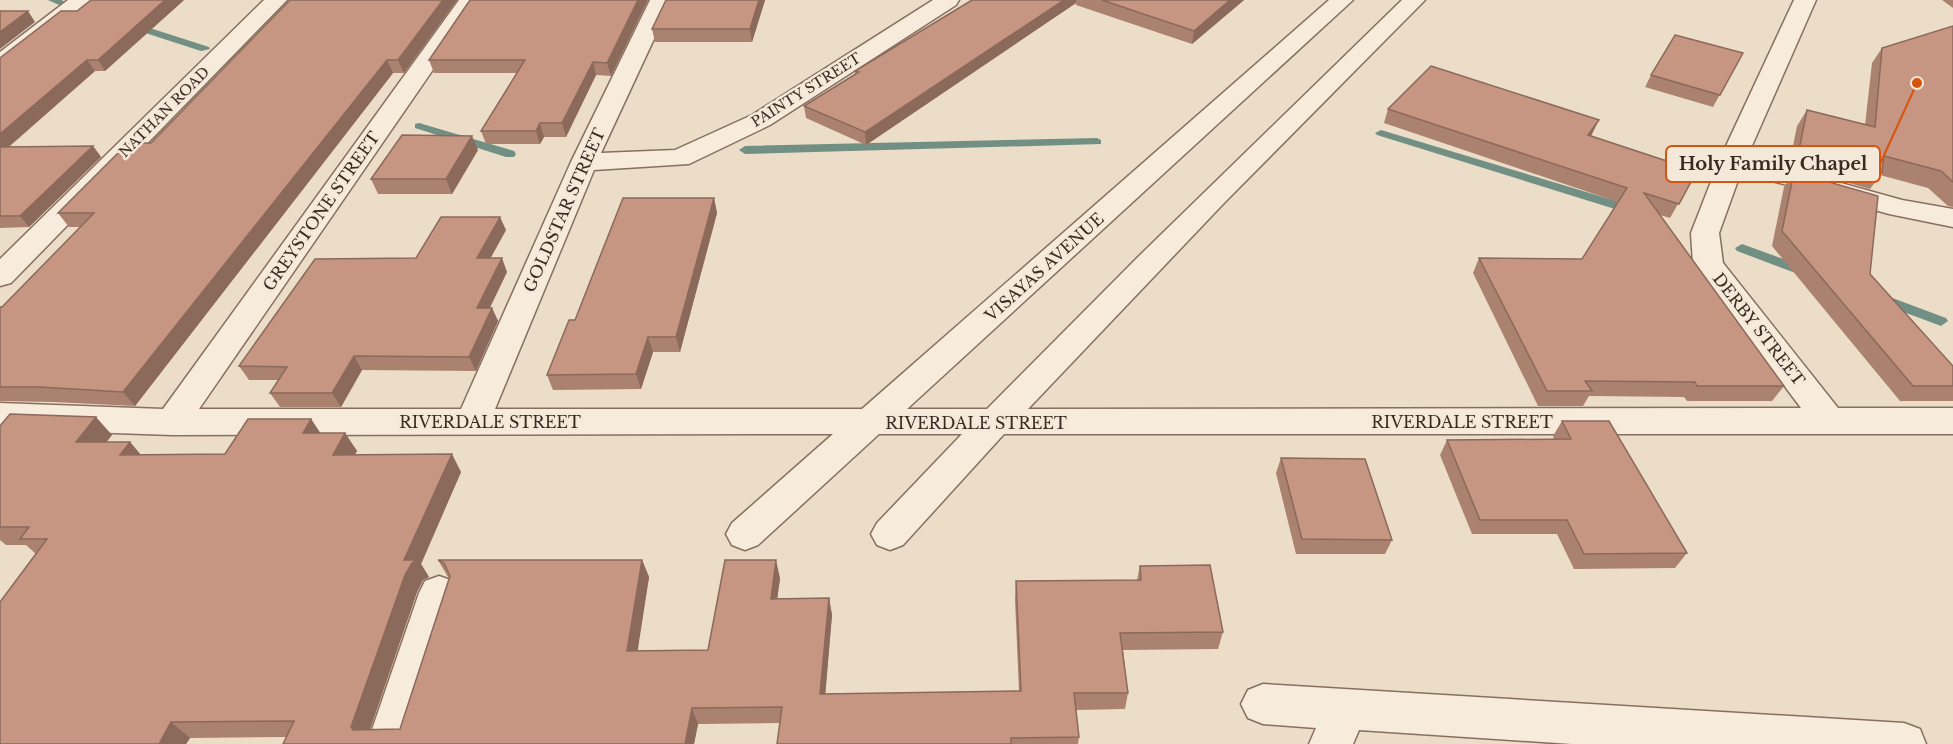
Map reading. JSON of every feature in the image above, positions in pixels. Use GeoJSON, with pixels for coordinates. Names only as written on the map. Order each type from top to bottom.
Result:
{"type":"FeatureCollection","features":[{"type":"Feature","properties":{"kind":"street"},"geometry":{"type":"LineString","coordinates":[[0,63],[81,0]]}},
{"type":"Feature","properties":{"kind":"street","name":"NATHAN ROAD"},"geometry":{"type":"LineString","coordinates":[[0,276],[276,0]]}},
{"type":"Feature","properties":{"kind":"street","name":"GREYSTONE STREET"},"geometry":{"type":"LineString","coordinates":[[172,422],[470,0]]}},
{"type":"Feature","properties":{"kind":"street","name":"GOLDSTAR STREET"},"geometry":{"type":"LineString","coordinates":[[472,422],[584,162],[661,0]]}},
{"type":"Feature","properties":{"kind":"street","name":"PAINTY STREET"},"geometry":{"type":"LineString","coordinates":[[584,162],[680,158],[761,120],[948,0]]}},
{"type":"Feature","properties":{"kind":"street","name":"VISAYAS AVENUE"},"geometry":{"type":"LineString","coordinates":[[745,534],[1342,0]]}},
{"type":"Feature","properties":{"kind":"street"},"geometry":{"type":"LineString","coordinates":[[890,534],[991,423],[1276,135],[1414,0]]}},
{"type":"Feature","properties":{"kind":"street","name":"DERBY STREET"},"geometry":{"type":"LineString","coordinates":[[1805,0],[1732,161],[1705,233],[1708,264],[1830,421]]}},
{"type":"Feature","properties":{"kind":"street"},"geometry":{"type":"LineString","coordinates":[[1732,161],[1899,208],[1953,218]]}},
{"type":"Feature","properties":{"kind":"street","name":"RIVERDALE STREET"},"geometry":{"type":"LineString","coordinates":[[0,416],[172,422],[1953,421]]}},
{"type":"Feature","properties":{"kind":"street"},"geometry":{"type":"LineString","coordinates":[[389,744],[439,593]]}},
{"type":"Feature","properties":{"kind":"street"},"geometry":{"type":"LineString","coordinates":[[1263,704],[1338,727],[1904,744]]}},
{"type":"Feature","properties":{"kind":"building"},"geometry":{"type":"Polygon","coordinates":[[[91,0],[165,0],[98,60],[87,60],[0,134],[0,58],[61,11],[77,11],[91,0]]]}},
{"type":"Feature","properties":{"kind":"building"},"geometry":{"type":"Polygon","coordinates":[[[290,0],[443,0],[398,60],[387,60],[123,392],[0,387],[0,307],[94,213],[58,213],[128,143],[151,143],[290,0]]]}},
{"type":"Feature","properties":{"kind":"building"},"geometry":{"type":"Polygon","coordinates":[[[470,0],[638,0],[607,63],[593,62],[562,123],[540,123],[536,131],[481,131],[525,60],[429,60],[470,0]]]}},
{"type":"Feature","properties":{"kind":"building"},"geometry":{"type":"Polygon","coordinates":[[[666,0],[759,0],[750,29],[652,29],[666,0]]]}},
{"type":"Feature","properties":{"kind":"building"},"geometry":{"type":"Polygon","coordinates":[[[972,0],[1064,0],[865,132],[804,106],[859,72],[855,71],[972,0]]]}},
{"type":"Feature","properties":{"kind":"building"},"geometry":{"type":"Polygon","coordinates":[[[1102,0],[1230,0],[1194,31],[1102,0]]]}},
{"type":"Feature","properties":{"kind":"building"},"geometry":{"type":"Polygon","coordinates":[[[0,11],[28,11],[0,32],[0,11]]]}},
{"type":"Feature","properties":{"kind":"building"},"geometry":{"type":"Polygon","coordinates":[[[1953,26],[1953,182],[1941,171],[1884,156],[1882,172],[1799,150],[1807,110],[1875,127],[1882,48],[1953,26]]]}},
{"type":"Feature","properties":{"kind":"building"},"geometry":{"type":"Polygon","coordinates":[[[1675,35],[1743,53],[1720,95],[1651,75],[1675,35]]]}},
{"type":"Feature","properties":{"kind":"building"},"geometry":{"type":"Polygon","coordinates":[[[1431,66],[1599,120],[1588,135],[1697,171],[1679,204],[1644,193],[1784,386],[1697,386],[1695,382],[1585,381],[1592,391],[1547,391],[1479,258],[1582,259],[1627,188],[1388,109],[1431,66]]]}},
{"type":"Feature","properties":{"kind":"building"},"geometry":{"type":"Polygon","coordinates":[[[402,135],[472,136],[446,179],[371,179],[402,135]]]}},
{"type":"Feature","properties":{"kind":"building"},"geometry":{"type":"Polygon","coordinates":[[[93,146],[20,216],[0,216],[0,147],[93,146]]]}},
{"type":"Feature","properties":{"kind":"building"},"geometry":{"type":"Polygon","coordinates":[[[1794,172],[1878,196],[1870,274],[1953,366],[1953,386],[1913,386],[1782,231],[1794,172]]]}},
{"type":"Feature","properties":{"kind":"building"},"geometry":{"type":"Polygon","coordinates":[[[623,198],[714,198],[676,337],[648,337],[636,374],[547,375],[569,320],[575,320],[623,198]]]}},
{"type":"Feature","properties":{"kind":"building"},"geometry":{"type":"Polygon","coordinates":[[[441,217],[500,217],[477,258],[502,258],[477,308],[492,308],[469,357],[354,356],[332,393],[270,393],[287,367],[239,366],[315,259],[416,258],[441,217]]]}},
{"type":"Feature","properties":{"kind":"building"},"geometry":{"type":"Polygon","coordinates":[[[10,414],[96,417],[76,442],[130,442],[120,455],[225,454],[248,419],[311,419],[303,433],[345,433],[333,455],[452,454],[404,560],[418,560],[412,563],[405,575],[351,727],[353,730],[400,729],[450,576],[444,563],[438,560],[642,560],[627,651],[708,650],[725,560],[776,560],[771,599],[829,598],[820,694],[1021,691],[1016,581],[1141,580],[1140,566],[1210,565],[1223,632],[1120,633],[1128,693],[1074,693],[1079,737],[1011,738],[1011,744],[777,744],[782,707],[692,708],[685,744],[283,744],[294,721],[171,722],[159,744],[0,744],[0,602],[47,539],[20,539],[29,527],[0,527],[0,426],[10,414]]]}},
{"type":"Feature","properties":{"kind":"building"},"geometry":{"type":"Polygon","coordinates":[[[1562,421],[1609,421],[1687,553],[1584,554],[1567,520],[1480,520],[1447,440],[1571,439],[1562,421]]]}},
{"type":"Feature","properties":{"kind":"building"},"geometry":{"type":"Polygon","coordinates":[[[1281,458],[1365,459],[1392,540],[1302,539],[1281,458]]]}},
{"type":"Feature","properties":{"kind":"waterway"},"geometry":{"type":"LineString","coordinates":[[53,0],[59,2]]}},
{"type":"Feature","properties":{"kind":"waterway"},"geometry":{"type":"LineString","coordinates":[[131,25],[205,49]]}},
{"type":"Feature","properties":{"kind":"waterway"},"geometry":{"type":"LineString","coordinates":[[419,126],[510,154]]}},
{"type":"Feature","properties":{"kind":"waterway"},"geometry":{"type":"LineString","coordinates":[[1381,133],[1622,207]]}},
{"type":"Feature","properties":{"kind":"waterway"},"geometry":{"type":"LineString","coordinates":[[745,150],[1097,142]]}},
{"type":"Feature","properties":{"kind":"waterway"},"geometry":{"type":"LineString","coordinates":[[1742,248],[1806,272]]}},
{"type":"Feature","properties":{"kind":"waterway"},"geometry":{"type":"LineString","coordinates":[[1879,298],[1941,321]]}},
{"type":"Feature","properties":{"kind":"place","name":"Holy Family Chapel"},"geometry":{"type":"Point","coordinates":[1917,83]}}]}
